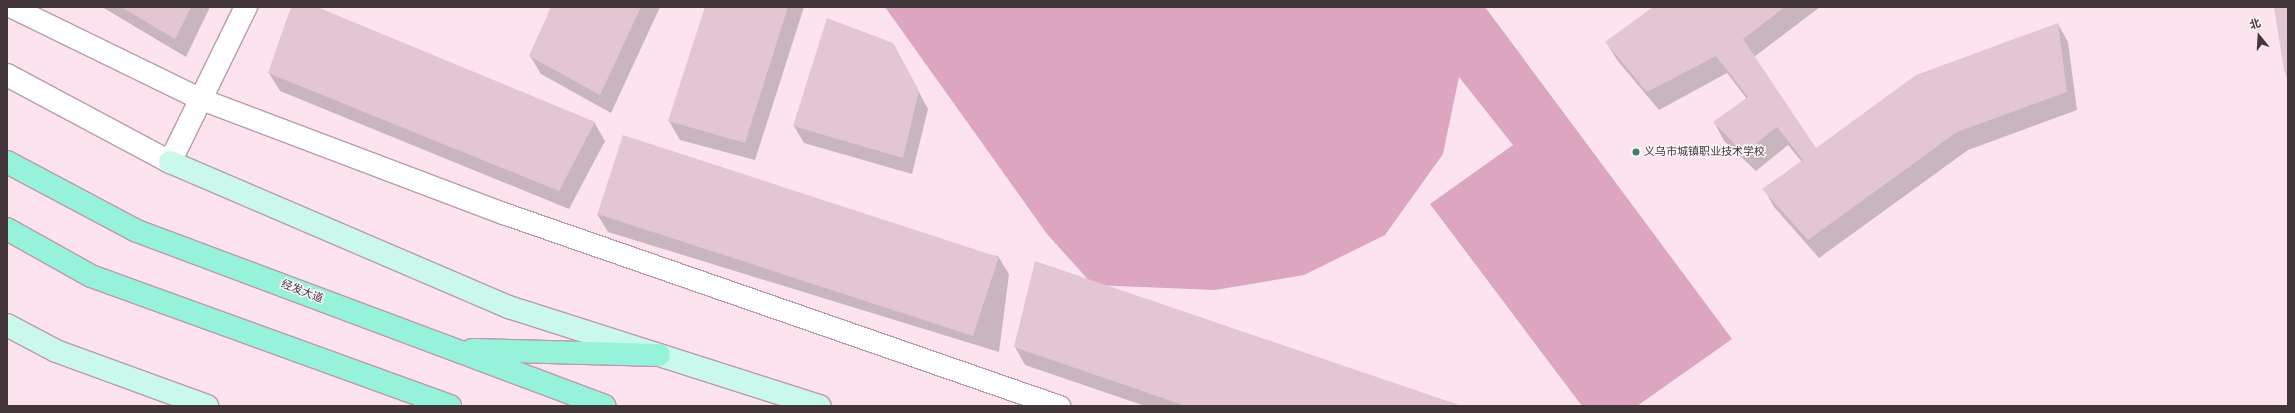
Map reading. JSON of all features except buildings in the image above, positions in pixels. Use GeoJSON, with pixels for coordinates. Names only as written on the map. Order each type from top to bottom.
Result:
{"type":"FeatureCollection","features":[{"type":"Feature","properties":{"kind":"main road","name":"经发大道"},"geometry":{"type":"LineString","coordinates":[[7,162],[136,230],[604,406]]}},
{"type":"Feature","properties":{"kind":"main road"},"geometry":{"type":"LineString","coordinates":[[170,162],[509,308],[820,406]]}},
{"type":"Feature","properties":{"kind":"main road"},"geometry":{"type":"LineString","coordinates":[[7,229],[91,276],[450,406]]}},
{"type":"Feature","properties":{"kind":"main road"},"geometry":{"type":"LineString","coordinates":[[7,325],[56,351],[207,406]]}},
{"type":"Feature","properties":{"kind":"main road"},"geometry":{"type":"LineString","coordinates":[[454,350],[659,355]]}},
{"type":"Feature","properties":{"kind":"street"},"geometry":{"type":"LineString","coordinates":[[7,75],[170,162],[246,7]]}},
{"type":"Feature","properties":{"kind":"lane"},"geometry":{"type":"LineString","coordinates":[[12,7],[201,99],[502,212],[1059,406]]}},
{"type":"Feature","properties":{"kind":"shaded area"},"geometry":{"type":"Polygon","coordinates":[[[885,7],[1485,7],[1732,339],[1637,406],[1582,406],[1430,204],[1513,145],[1459,77],[1443,154],[1385,235],[1304,275],[1215,290],[1093,285],[1047,234],[885,7]]]}},
{"type":"Feature","properties":{"kind":"place","name":"义乌市城镇职业技术学校"},"geometry":{"type":"Point","coordinates":[1636,152]}}]}
